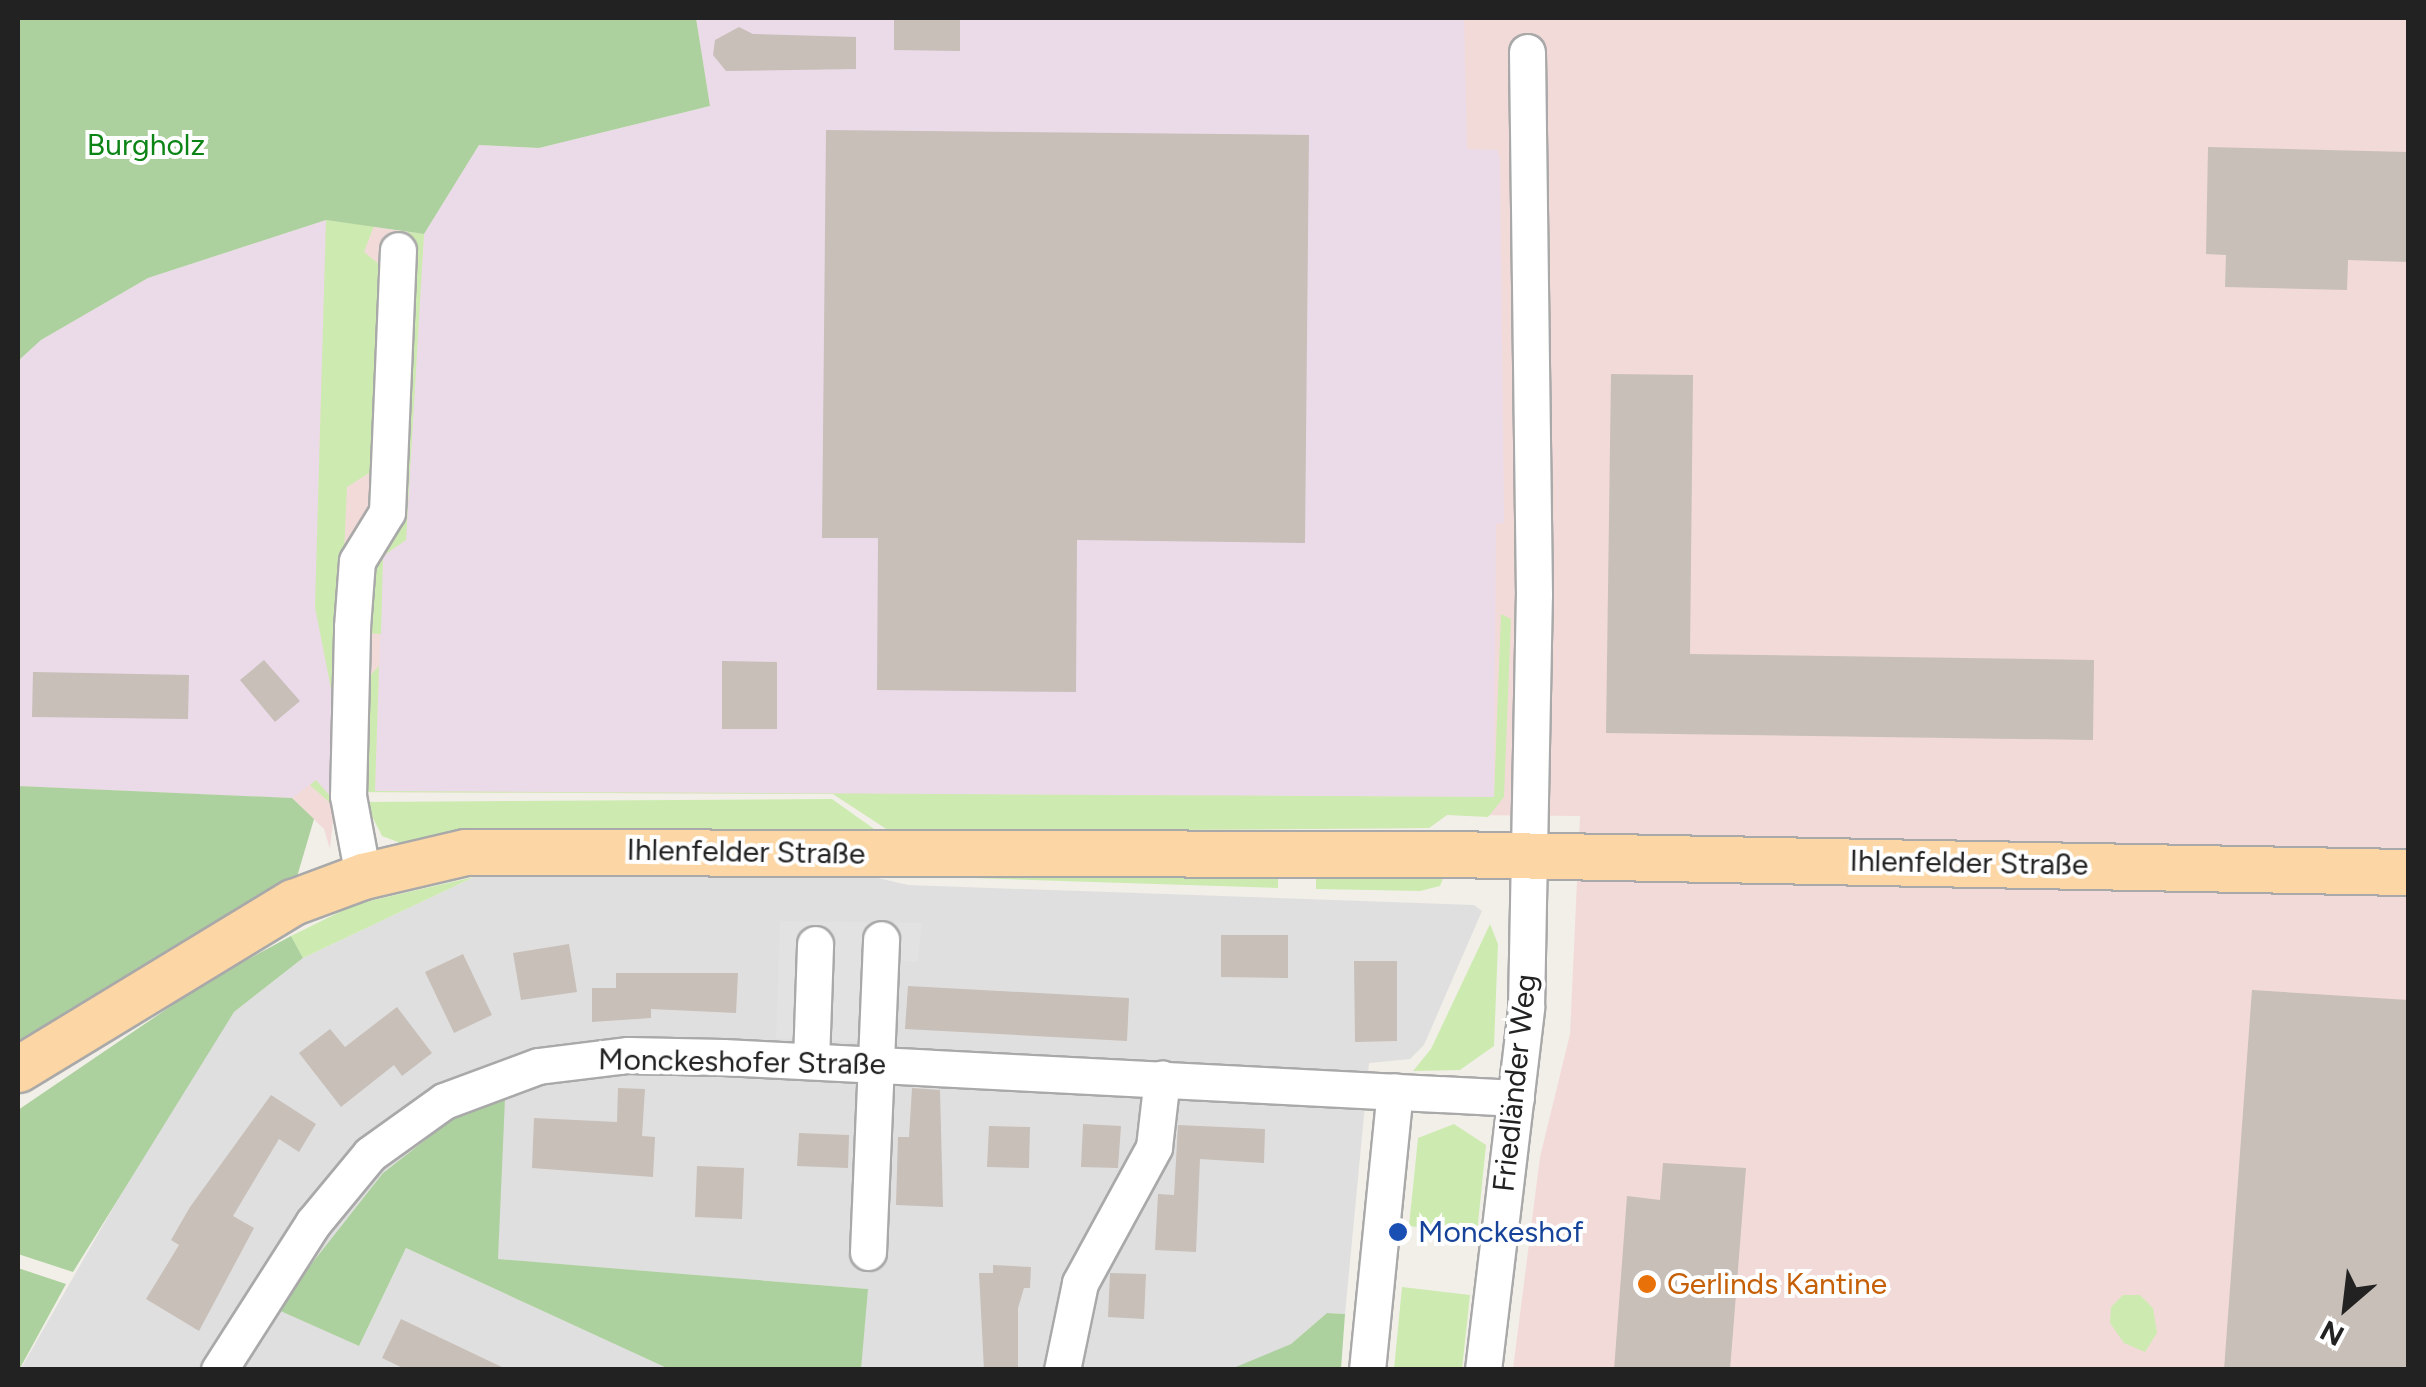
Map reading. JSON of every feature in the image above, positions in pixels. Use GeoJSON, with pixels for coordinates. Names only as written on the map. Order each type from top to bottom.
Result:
{"type":"FeatureCollection","features":[{"type":"Feature","properties":{"kind":"main road","name":"Ihlenfelder Straße"},"geometry":{"type":"LineString","coordinates":[[18,1069],[293,902],[363,876],[436,857],[506,850],[1529,856],[2408,872]]}},
{"type":"Feature","properties":{"kind":"street"},"geometry":{"type":"LineString","coordinates":[[1526,52],[1534,595],[1529,856]]}},
{"type":"Feature","properties":{"kind":"street"},"geometry":{"type":"LineString","coordinates":[[363,876],[348,796],[352,627],[357,561],[386,512],[398,250]]}},
{"type":"Feature","properties":{"kind":"street","name":"Friedländer Weg"},"geometry":{"type":"LineString","coordinates":[[1483,1370],[1526,1008],[1529,856]]}},
{"type":"Feature","properties":{"kind":"street"},"geometry":{"type":"LineString","coordinates":[[868,1252],[880,939]]}},
{"type":"Feature","properties":{"kind":"street"},"geometry":{"type":"LineString","coordinates":[[811,1061],[815,944]]}},
{"type":"Feature","properties":{"kind":"street","name":"Monckeshofer Straße"},"geometry":{"type":"LineString","coordinates":[[219,1370],[340,1185],[370,1154],[444,1101],[538,1066],[628,1054],[1516,1098]]}},
{"type":"Feature","properties":{"kind":"street"},"geometry":{"type":"LineString","coordinates":[[1062,1370],[1080,1283],[1154,1147],[1162,1078]]}},
{"type":"Feature","properties":{"kind":"street"},"geometry":{"type":"LineString","coordinates":[[1368,1370],[1396,1091]]}},
{"type":"Feature","properties":{"kind":"shaded area"},"geometry":{"type":"Polygon","coordinates":[[[696,18],[2408,18],[2408,1369],[1513,1369],[1540,1157],[1570,1034],[1580,816],[1447,815],[1429,828],[891,832],[833,794],[336,792],[330,849],[324,829],[292,798],[18,786],[18,361],[326,220],[424,234],[710,106],[696,18]]]}},
{"type":"Feature","properties":{"kind":"shaded area"},"geometry":{"type":"Polygon","coordinates":[[[696,18],[1464,18],[1467,149],[1497,150],[1500,157],[1504,523],[1496,524],[1494,797],[375,791],[383,556],[406,540],[424,234],[479,145],[539,148],[710,106],[696,18]]]}},
{"type":"Feature","properties":{"kind":"shaded area"},"geometry":{"type":"Polygon","coordinates":[[[326,220],[315,607],[333,699],[332,799],[316,780],[292,798],[18,786],[18,361],[41,340],[148,278],[326,220]]]}},
{"type":"Feature","properties":{"kind":"shaded area"},"geometry":{"type":"Polygon","coordinates":[[[474,877],[878,878],[908,885],[1474,905],[1482,911],[1424,1045],[1410,1059],[1369,1063],[1345,1314],[1327,1313],[1291,1344],[1244,1369],[861,1369],[867,1289],[497,1259],[504,1099],[451,1120],[383,1173],[277,1309],[359,1346],[406,1248],[669,1369],[20,1370],[183,1086],[234,1012],[303,958],[474,877]]]}},
{"type":"Feature","properties":{"kind":"shaded area"},"geometry":{"type":"Polygon","coordinates":[[[780,921],[922,923],[918,962],[888,960],[884,1043],[776,1038],[780,921]]]}},
{"type":"Feature","properties":{"kind":"green space","name":"Burgholz"},"geometry":{"type":"Polygon","coordinates":[[[18,18],[696,18],[710,106],[539,148],[479,145],[424,234],[326,220],[148,278],[41,340],[18,361],[18,18]]]}},
{"type":"Feature","properties":{"kind":"green space"},"geometry":{"type":"Polygon","coordinates":[[[326,220],[374,226],[364,252],[390,273],[374,470],[347,487],[333,801],[329,802],[310,785],[316,780],[331,797],[333,699],[315,607],[326,220]]]}},
{"type":"Feature","properties":{"kind":"green space"},"geometry":{"type":"Polygon","coordinates":[[[408,232],[424,234],[406,540],[383,556],[381,634],[364,633],[408,232]]]}},
{"type":"Feature","properties":{"kind":"green space"},"geometry":{"type":"Polygon","coordinates":[[[1501,614],[1511,619],[1504,797],[1488,817],[1447,815],[1429,828],[891,832],[833,794],[362,792],[363,683],[379,666],[375,791],[1494,797],[1501,614]]]}},
{"type":"Feature","properties":{"kind":"green space"},"geometry":{"type":"Polygon","coordinates":[[[18,786],[292,798],[314,819],[294,887],[18,1050],[18,786]]]}},
{"type":"Feature","properties":{"kind":"green space"},"geometry":{"type":"Polygon","coordinates":[[[832,799],[884,836],[403,844],[382,836],[365,802],[832,799]]]}},
{"type":"Feature","properties":{"kind":"green space"},"geometry":{"type":"Polygon","coordinates":[[[879,867],[1278,874],[1278,888],[909,876],[879,867]]]}},
{"type":"Feature","properties":{"kind":"green space"},"geometry":{"type":"Polygon","coordinates":[[[1316,875],[1444,876],[1440,886],[1420,891],[1316,889],[1316,875]]]}},
{"type":"Feature","properties":{"kind":"green space"},"geometry":{"type":"Polygon","coordinates":[[[474,877],[303,958],[291,936],[356,904],[474,877]]]}},
{"type":"Feature","properties":{"kind":"green space"},"geometry":{"type":"Polygon","coordinates":[[[1490,924],[1498,944],[1494,1046],[1460,1070],[1413,1071],[1431,1049],[1490,924]]]}},
{"type":"Feature","properties":{"kind":"green space"},"geometry":{"type":"Polygon","coordinates":[[[291,936],[303,958],[234,1012],[73,1272],[18,1254],[18,1110],[208,981],[291,936]]]}},
{"type":"Feature","properties":{"kind":"green space"},"geometry":{"type":"Polygon","coordinates":[[[505,1099],[498,1259],[868,1289],[861,1370],[669,1369],[406,1248],[359,1346],[276,1309],[383,1173],[451,1120],[505,1099]]]}},
{"type":"Feature","properties":{"kind":"green space"},"geometry":{"type":"Polygon","coordinates":[[[1454,1124],[1486,1145],[1477,1233],[1409,1226],[1418,1138],[1454,1124]]]}},
{"type":"Feature","properties":{"kind":"green space"},"geometry":{"type":"Polygon","coordinates":[[[18,1268],[66,1284],[19,1370],[18,1369],[18,1268]]]}},
{"type":"Feature","properties":{"kind":"green space"},"geometry":{"type":"Polygon","coordinates":[[[1402,1287],[1470,1295],[1462,1369],[1394,1369],[1402,1287]]]}},
{"type":"Feature","properties":{"kind":"green space"},"geometry":{"type":"Polygon","coordinates":[[[2123,1295],[2140,1295],[2153,1308],[2157,1333],[2145,1352],[2124,1343],[2110,1323],[2111,1307],[2123,1295]]]}},
{"type":"Feature","properties":{"kind":"green space"},"geometry":{"type":"Polygon","coordinates":[[[1327,1313],[1345,1314],[1341,1369],[1231,1369],[1291,1344],[1327,1313]]]}},
{"type":"Feature","properties":{"kind":"building"},"geometry":{"type":"Polygon","coordinates":[[[894,18],[960,18],[960,51],[894,50],[894,18]]]}},
{"type":"Feature","properties":{"kind":"building"},"geometry":{"type":"Polygon","coordinates":[[[739,27],[753,34],[856,37],[856,69],[726,71],[713,55],[715,40],[739,27]]]}},
{"type":"Feature","properties":{"kind":"building"},"geometry":{"type":"Polygon","coordinates":[[[826,130],[1309,135],[1305,543],[1077,540],[1076,692],[877,690],[878,538],[822,538],[826,130]]]}},
{"type":"Feature","properties":{"kind":"building"},"geometry":{"type":"Polygon","coordinates":[[[2208,147],[2408,152],[2408,262],[2348,260],[2347,290],[2225,287],[2226,255],[2206,254],[2208,147]]]}},
{"type":"Feature","properties":{"kind":"building"},"geometry":{"type":"Polygon","coordinates":[[[1611,374],[1693,375],[1690,654],[2094,660],[2093,740],[1606,733],[1611,374]]]}},
{"type":"Feature","properties":{"kind":"building"},"geometry":{"type":"Polygon","coordinates":[[[264,660],[300,701],[275,722],[240,680],[264,660]]]}},
{"type":"Feature","properties":{"kind":"building"},"geometry":{"type":"Polygon","coordinates":[[[722,661],[777,662],[777,729],[722,729],[722,661]]]}},
{"type":"Feature","properties":{"kind":"building"},"geometry":{"type":"Polygon","coordinates":[[[33,672],[189,675],[188,719],[32,717],[33,672]]]}},
{"type":"Feature","properties":{"kind":"building"},"geometry":{"type":"Polygon","coordinates":[[[1221,935],[1288,935],[1288,978],[1221,977],[1221,935]]]}},
{"type":"Feature","properties":{"kind":"building"},"geometry":{"type":"Polygon","coordinates":[[[569,944],[577,992],[521,1000],[513,953],[569,944]]]}},
{"type":"Feature","properties":{"kind":"building"},"geometry":{"type":"Polygon","coordinates":[[[463,954],[492,1015],[454,1033],[425,972],[463,954]]]}},
{"type":"Feature","properties":{"kind":"building"},"geometry":{"type":"Polygon","coordinates":[[[1354,961],[1397,961],[1397,1041],[1355,1042],[1354,961]]]}},
{"type":"Feature","properties":{"kind":"building"},"geometry":{"type":"Polygon","coordinates":[[[616,973],[738,973],[736,1013],[651,1009],[651,1018],[592,1022],[592,988],[616,988],[616,973]]]}},
{"type":"Feature","properties":{"kind":"building"},"geometry":{"type":"Polygon","coordinates":[[[908,986],[1129,998],[1127,1041],[905,1029],[908,986]]]}},
{"type":"Feature","properties":{"kind":"building"},"geometry":{"type":"Polygon","coordinates":[[[2252,990],[2408,1000],[2408,1370],[2224,1370],[2252,990]]]}},
{"type":"Feature","properties":{"kind":"building"},"geometry":{"type":"Polygon","coordinates":[[[397,1007],[432,1053],[402,1076],[394,1065],[341,1107],[299,1053],[330,1029],[345,1047],[397,1007]]]}},
{"type":"Feature","properties":{"kind":"building"},"geometry":{"type":"Polygon","coordinates":[[[618,1088],[645,1089],[642,1136],[655,1137],[653,1177],[532,1168],[534,1118],[617,1122],[618,1088]]]}},
{"type":"Feature","properties":{"kind":"building"},"geometry":{"type":"Polygon","coordinates":[[[912,1088],[940,1090],[943,1207],[896,1205],[898,1137],[909,1137],[912,1088]]]}},
{"type":"Feature","properties":{"kind":"building"},"geometry":{"type":"Polygon","coordinates":[[[271,1095],[316,1124],[299,1152],[279,1139],[233,1216],[254,1228],[199,1331],[146,1299],[179,1245],[171,1240],[190,1207],[271,1095]]]}},
{"type":"Feature","properties":{"kind":"building"},"geometry":{"type":"Polygon","coordinates":[[[1083,1124],[1121,1126],[1118,1168],[1081,1167],[1083,1124]]]}},
{"type":"Feature","properties":{"kind":"building"},"geometry":{"type":"Polygon","coordinates":[[[1178,1125],[1265,1129],[1264,1163],[1200,1159],[1196,1252],[1155,1250],[1158,1194],[1174,1195],[1178,1125]]]}},
{"type":"Feature","properties":{"kind":"building"},"geometry":{"type":"Polygon","coordinates":[[[989,1126],[1030,1127],[1029,1168],[987,1167],[989,1126]]]}},
{"type":"Feature","properties":{"kind":"building"},"geometry":{"type":"Polygon","coordinates":[[[799,1133],[849,1135],[848,1168],[797,1166],[799,1133]]]}},
{"type":"Feature","properties":{"kind":"building"},"geometry":{"type":"Polygon","coordinates":[[[1663,1163],[1746,1168],[1730,1370],[1614,1370],[1627,1196],[1660,1200],[1663,1163]]]}},
{"type":"Feature","properties":{"kind":"building"},"geometry":{"type":"Polygon","coordinates":[[[697,1166],[744,1168],[742,1219],[695,1217],[697,1166]]]}},
{"type":"Feature","properties":{"kind":"building"},"geometry":{"type":"Polygon","coordinates":[[[993,1265],[1031,1267],[1030,1288],[1024,1288],[1018,1308],[1018,1370],[984,1370],[979,1273],[993,1273],[993,1265]]]}},
{"type":"Feature","properties":{"kind":"building"},"geometry":{"type":"Polygon","coordinates":[[[1110,1273],[1146,1274],[1144,1319],[1108,1317],[1110,1273]]]}},
{"type":"Feature","properties":{"kind":"building"},"geometry":{"type":"Polygon","coordinates":[[[401,1319],[508,1370],[407,1370],[382,1358],[401,1319]]]}},
{"type":"Feature","properties":{"kind":"place","name":"Monckeshof"},"geometry":{"type":"Point","coordinates":[1398,1232]}},
{"type":"Feature","properties":{"kind":"place","name":"Gerlinds Kantine"},"geometry":{"type":"Point","coordinates":[1647,1284]}}]}
